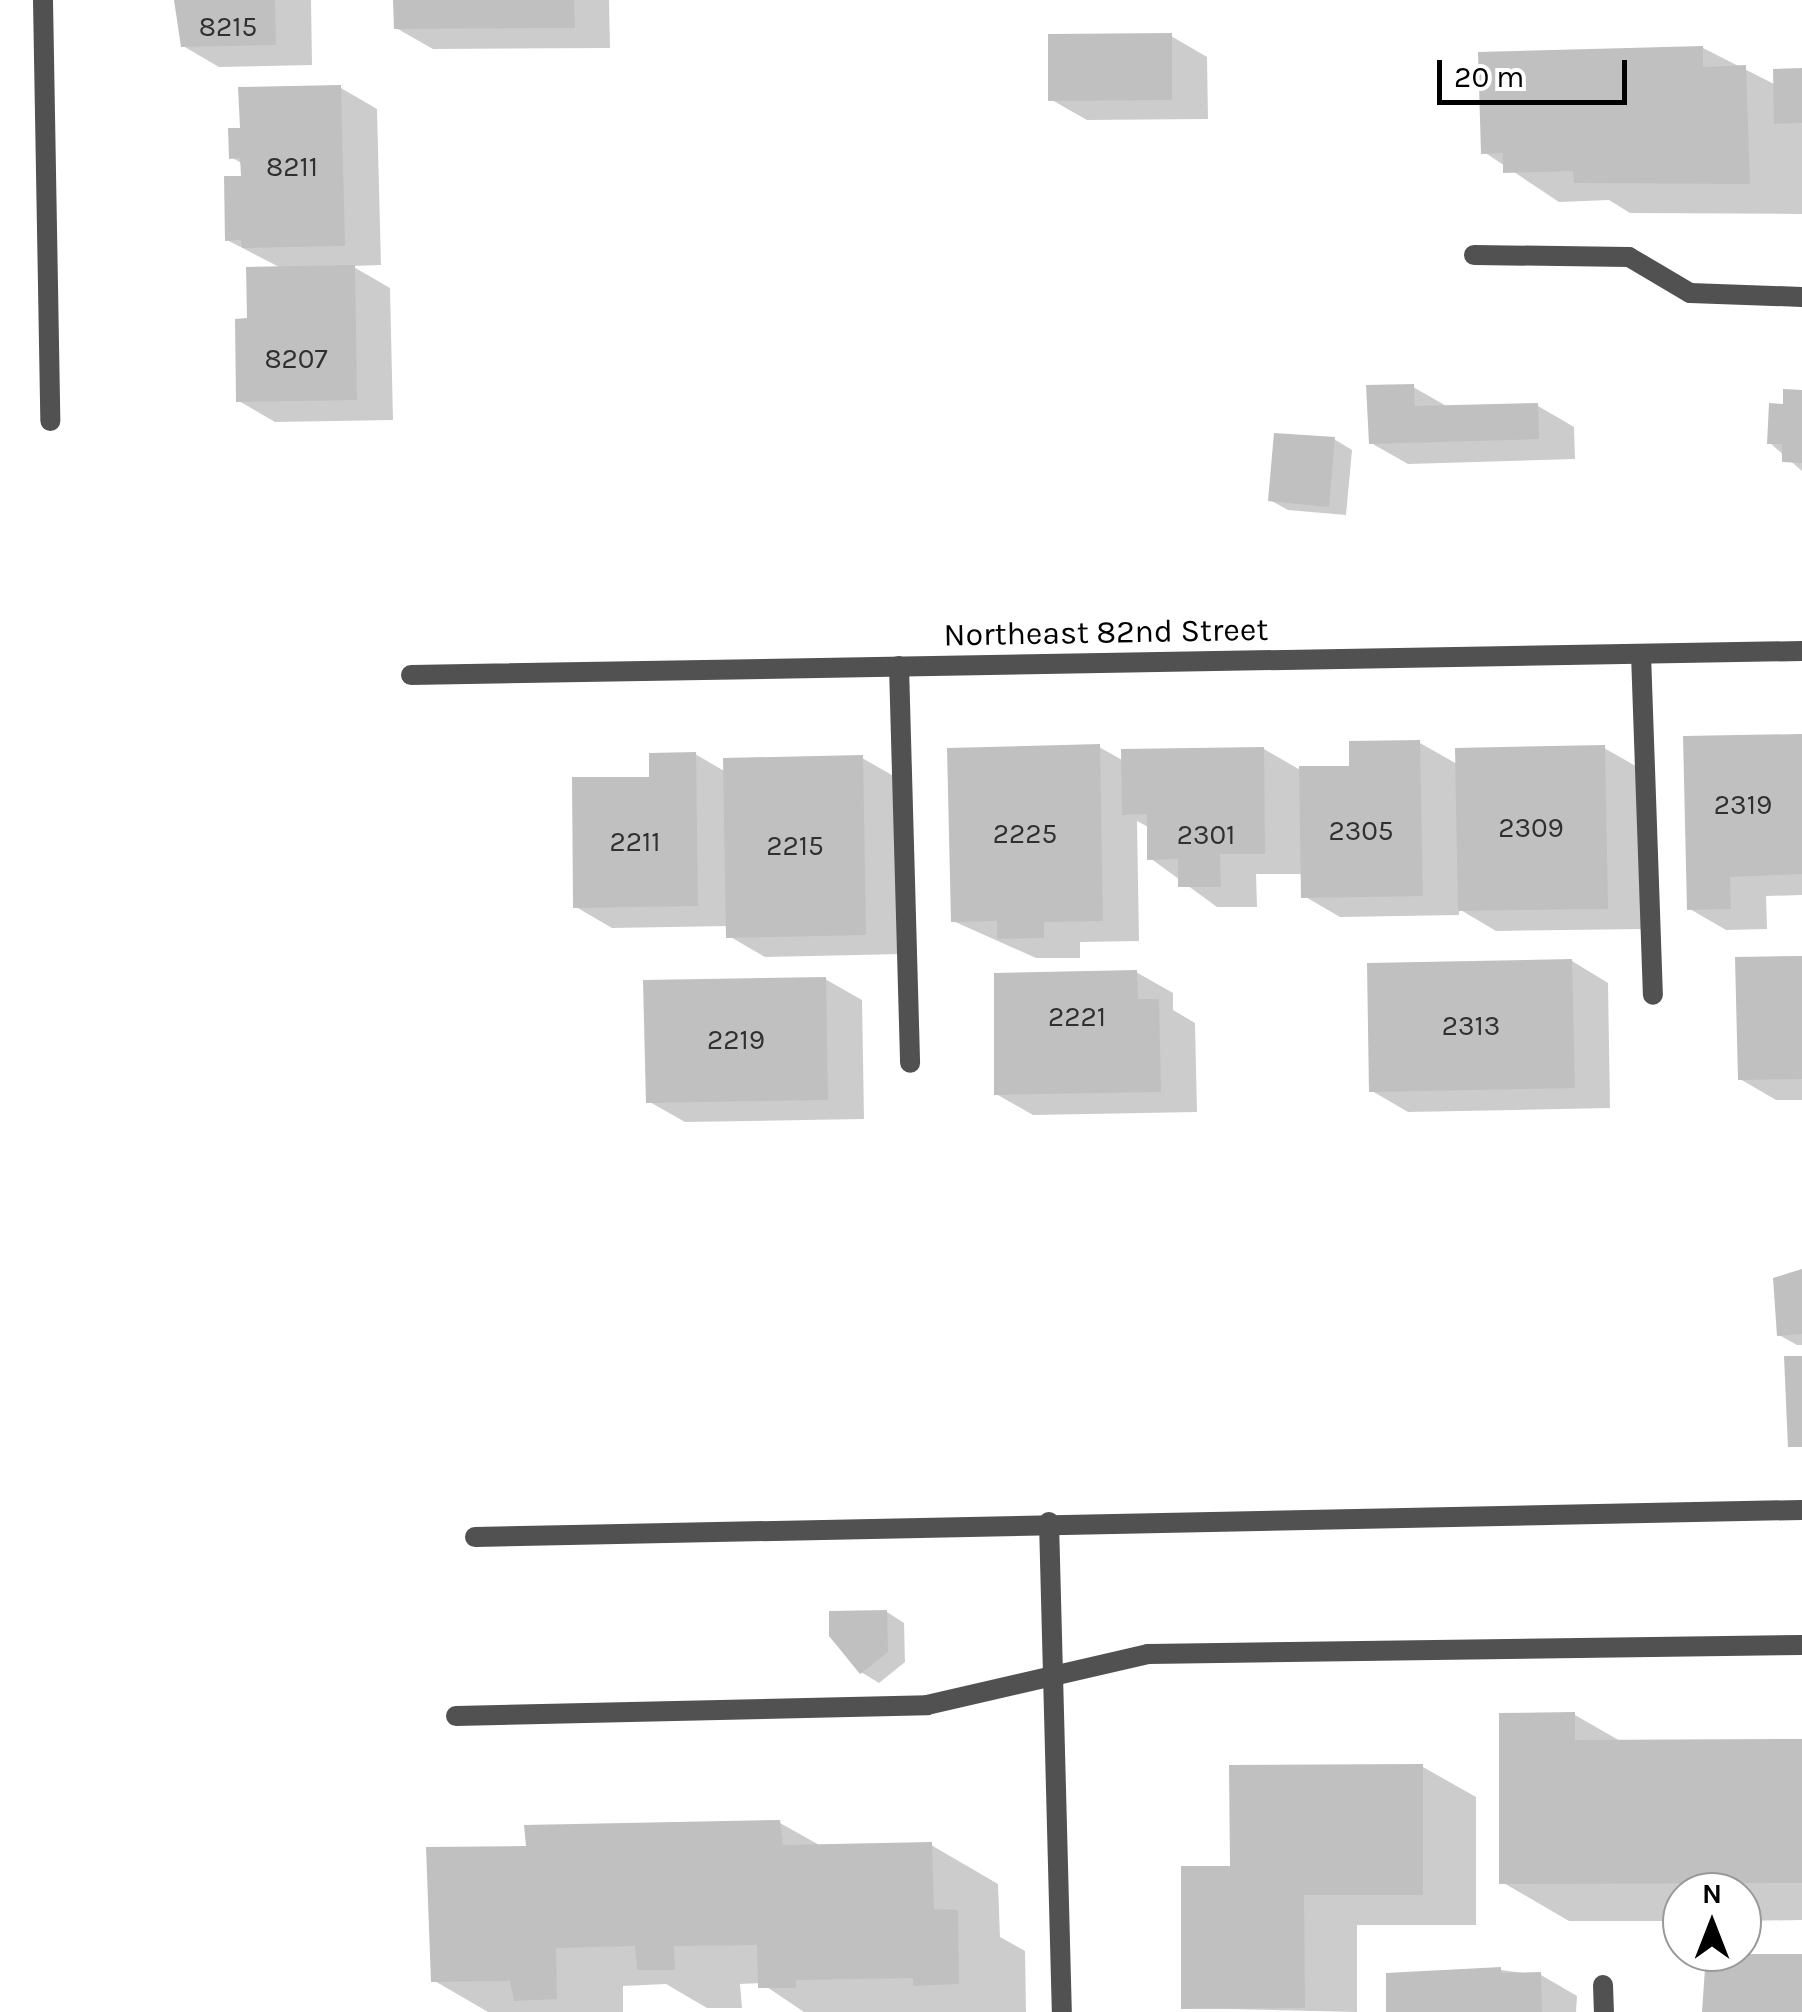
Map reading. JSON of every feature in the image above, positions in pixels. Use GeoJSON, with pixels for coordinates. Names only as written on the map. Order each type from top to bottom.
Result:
{"type":"FeatureCollection","features":[{"type":"Feature","properties":{"kind":"street"},"geometry":{"type":"LineString","coordinates":[[44,0],[50,421]]}},
{"type":"Feature","properties":{"kind":"street"},"geometry":{"type":"LineString","coordinates":[[1474,255],[1629,257],[1690,293],[1802,297]]}},
{"type":"Feature","properties":{"kind":"street","name":"Northeast 82nd Street"},"geometry":{"type":"LineString","coordinates":[[411,675],[1802,651]]}},
{"type":"Feature","properties":{"kind":"street"},"geometry":{"type":"LineString","coordinates":[[1641,654],[1653,995]]}},
{"type":"Feature","properties":{"kind":"street"},"geometry":{"type":"LineString","coordinates":[[899,666],[910,1062]]}},
{"type":"Feature","properties":{"kind":"street"},"geometry":{"type":"LineString","coordinates":[[475,1537],[1050,1522],[1802,1510]]}},
{"type":"Feature","properties":{"kind":"street"},"geometry":{"type":"LineString","coordinates":[[1050,1522],[1062,2012]]}},
{"type":"Feature","properties":{"kind":"street"},"geometry":{"type":"LineString","coordinates":[[456,1716],[927,1705],[1148,1654],[1802,1645]]}},
{"type":"Feature","properties":{"kind":"street"},"geometry":{"type":"LineString","coordinates":[[1604,1985],[1604,2012]]}},
{"type":"Feature","properties":{"kind":"building"},"geometry":{"type":"Polygon","coordinates":[[[174,0],[275,0],[276,45],[181,47],[174,0]]]}},
{"type":"Feature","properties":{"kind":"building"},"geometry":{"type":"Polygon","coordinates":[[[393,0],[574,0],[575,28],[394,29],[393,0]]]}},
{"type":"Feature","properties":{"kind":"building"},"geometry":{"type":"Polygon","coordinates":[[[1172,33],[1172,100],[1048,101],[1048,34],[1172,33]]]}},
{"type":"Feature","properties":{"kind":"building"},"geometry":{"type":"Polygon","coordinates":[[[1703,46],[1703,67],[1746,65],[1750,184],[1574,183],[1573,171],[1503,173],[1503,153],[1481,154],[1478,52],[1703,46]]]}},
{"type":"Feature","properties":{"kind":"building"},"geometry":{"type":"Polygon","coordinates":[[[1802,68],[1802,123],[1774,124],[1773,69],[1802,68]]]}},
{"type":"Feature","properties":{"kind":"building"},"geometry":{"type":"Polygon","coordinates":[[[341,85],[345,246],[242,248],[241,240],[225,241],[224,176],[241,176],[240,158],[229,159],[228,128],[240,128],[238,87],[341,85]]]}},
{"type":"Feature","properties":{"kind":"building"},"geometry":{"type":"Polygon","coordinates":[[[355,265],[357,400],[236,402],[235,319],[247,318],[246,267],[355,265]]]}},
{"type":"Feature","properties":{"kind":"building"},"geometry":{"type":"Polygon","coordinates":[[[1414,384],[1415,406],[1538,403],[1539,439],[1369,444],[1366,385],[1414,384]]]}},
{"type":"Feature","properties":{"kind":"building"},"geometry":{"type":"Polygon","coordinates":[[[1783,389],[1802,390],[1802,463],[1782,462],[1782,444],[1767,444],[1769,403],[1783,404],[1783,389]]]}},
{"type":"Feature","properties":{"kind":"building"},"geometry":{"type":"Polygon","coordinates":[[[1274,433],[1335,437],[1329,507],[1268,501],[1274,433]]]}},
{"type":"Feature","properties":{"kind":"building"},"geometry":{"type":"Polygon","coordinates":[[[1802,734],[1802,874],[1730,877],[1731,909],[1687,910],[1683,736],[1802,734]]]}},
{"type":"Feature","properties":{"kind":"building"},"geometry":{"type":"Polygon","coordinates":[[[1420,740],[1423,896],[1301,898],[1299,766],[1349,766],[1349,741],[1420,740]]]}},
{"type":"Feature","properties":{"kind":"building"},"geometry":{"type":"Polygon","coordinates":[[[1100,744],[1103,921],[1044,922],[1044,938],[997,939],[997,921],[951,922],[947,748],[1100,744]]]}},
{"type":"Feature","properties":{"kind":"building"},"geometry":{"type":"Polygon","coordinates":[[[1605,745],[1608,909],[1458,911],[1455,748],[1605,745]]]}},
{"type":"Feature","properties":{"kind":"building"},"geometry":{"type":"Polygon","coordinates":[[[1264,747],[1265,854],[1220,854],[1221,887],[1178,887],[1178,859],[1147,860],[1147,814],[1122,815],[1121,749],[1264,747]]]}},
{"type":"Feature","properties":{"kind":"building"},"geometry":{"type":"Polygon","coordinates":[[[696,752],[698,906],[573,908],[572,777],[649,777],[649,753],[696,752]]]}},
{"type":"Feature","properties":{"kind":"building"},"geometry":{"type":"Polygon","coordinates":[[[863,755],[866,935],[726,938],[723,758],[863,755]]]}},
{"type":"Feature","properties":{"kind":"building"},"geometry":{"type":"Polygon","coordinates":[[[1802,956],[1802,1079],[1738,1080],[1735,957],[1802,956]]]}},
{"type":"Feature","properties":{"kind":"building"},"geometry":{"type":"Polygon","coordinates":[[[1572,959],[1575,1088],[1369,1092],[1367,963],[1572,959]]]}},
{"type":"Feature","properties":{"kind":"building"},"geometry":{"type":"Polygon","coordinates":[[[1137,970],[1138,999],[1159,999],[1161,1092],[994,1095],[994,973],[1137,970]]]}},
{"type":"Feature","properties":{"kind":"building"},"geometry":{"type":"Polygon","coordinates":[[[826,977],[828,1100],[646,1103],[643,980],[826,977]]]}},
{"type":"Feature","properties":{"kind":"building"},"geometry":{"type":"Polygon","coordinates":[[[1802,1269],[1802,1334],[1777,1336],[1773,1278],[1802,1269]]]}},
{"type":"Feature","properties":{"kind":"building"},"geometry":{"type":"Polygon","coordinates":[[[1784,1356],[1802,1356],[1802,1447],[1788,1447],[1784,1356]]]}},
{"type":"Feature","properties":{"kind":"building"},"geometry":{"type":"Polygon","coordinates":[[[887,1610],[888,1652],[860,1674],[829,1636],[829,1611],[887,1610]]]}},
{"type":"Feature","properties":{"kind":"building"},"geometry":{"type":"Polygon","coordinates":[[[1575,1712],[1575,1740],[1802,1739],[1802,1883],[1762,1883],[1762,1872],[1662,1872],[1662,1883],[1499,1884],[1499,1713],[1575,1712]]]}},
{"type":"Feature","properties":{"kind":"building"},"geometry":{"type":"Polygon","coordinates":[[[1423,1764],[1423,1895],[1304,1895],[1305,2008],[1181,2009],[1181,1866],[1230,1866],[1229,1765],[1423,1764]]]}},
{"type":"Feature","properties":{"kind":"building"},"geometry":{"type":"Polygon","coordinates":[[[780,1820],[783,1845],[932,1842],[934,1909],[958,1910],[959,1984],[913,1986],[913,1978],[796,1980],[796,1988],[758,1988],[757,1945],[674,1946],[675,1970],[637,1970],[635,1946],[556,1948],[557,1999],[514,2001],[510,1981],[431,1982],[426,1847],[526,1846],[524,1825],[780,1820]]]}},
{"type":"Feature","properties":{"kind":"building"},"geometry":{"type":"Polygon","coordinates":[[[1762,1954],[1802,1954],[1802,2012],[1702,2012],[1705,1972],[1762,1972],[1762,1954]]]}},
{"type":"Feature","properties":{"kind":"building"},"geometry":{"type":"Polygon","coordinates":[[[1501,1967],[1501,1973],[1541,1972],[1542,2012],[1386,2012],[1386,1973],[1501,1967]]]}}]}
